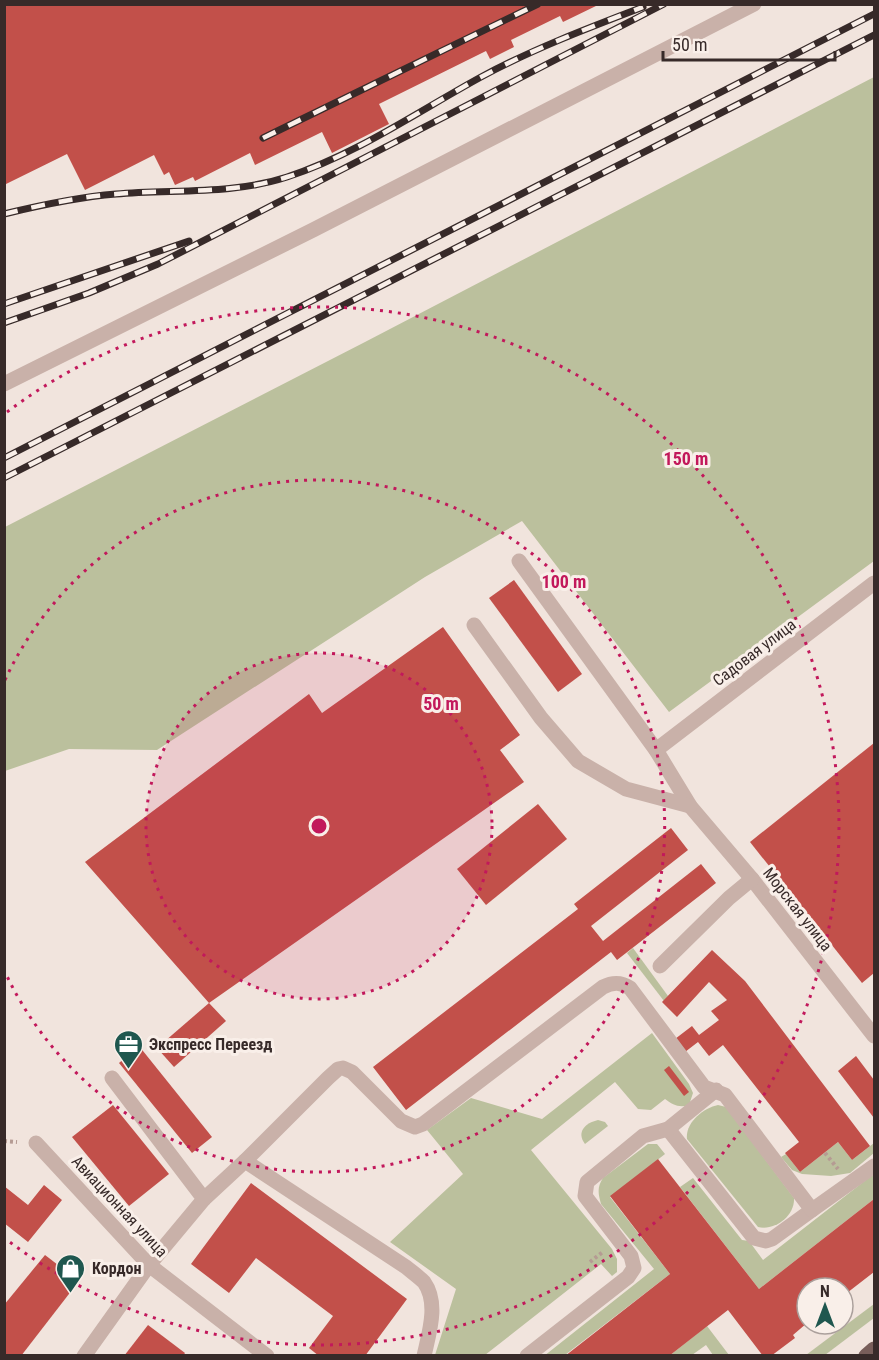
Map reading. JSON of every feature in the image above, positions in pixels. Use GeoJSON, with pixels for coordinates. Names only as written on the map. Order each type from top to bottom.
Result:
{"type":"FeatureCollection","features":[{"type":"Feature","properties":{"kind":"main road"},"geometry":{"type":"LineString","coordinates":[[866,1356],[874,1349]]}},
{"type":"Feature","properties":{"kind":"street"},"geometry":{"type":"LineString","coordinates":[[4,384],[313,230],[754,4]]}},
{"type":"Feature","properties":{"kind":"street","name":"Морская улица"},"geometry":{"type":"LineString","coordinates":[[519,561],[656,750],[690,806],[752,879],[874,1034]]}},
{"type":"Feature","properties":{"kind":"street","name":"Садовая улица"},"geometry":{"type":"LineString","coordinates":[[656,750],[874,583]]}},
{"type":"Feature","properties":{"kind":"street"},"geometry":{"type":"LineString","coordinates":[[474,625],[541,718],[578,761],[626,789],[690,806]]}},
{"type":"Feature","properties":{"kind":"street"},"geometry":{"type":"LineString","coordinates":[[660,966],[729,898],[752,879]]}},
{"type":"Feature","properties":{"kind":"street"},"geometry":{"type":"LineString","coordinates":[[84,1356],[149,1265],[204,1199],[338,1069],[343,1068],[352,1072],[401,1121],[415,1127],[423,1124],[609,984],[624,984],[630,988],[704,1087],[725,1095],[812,1210]]}},
{"type":"Feature","properties":{"kind":"street"},"geometry":{"type":"LineString","coordinates":[[112,1078],[204,1199]]}},
{"type":"Feature","properties":{"kind":"street"},"geometry":{"type":"LineString","coordinates":[[527,1356],[631,1274],[634,1268],[631,1256],[585,1196],[586,1182],[643,1136],[668,1129],[716,1090]]}},
{"type":"Feature","properties":{"kind":"street"},"geometry":{"type":"LineString","coordinates":[[668,1129],[754,1239],[766,1241],[772,1239],[874,1166]]}},
{"type":"Feature","properties":{"kind":"street","name":"Авиационная улица"},"geometry":{"type":"LineString","coordinates":[[36,1143],[149,1265],[267,1356]]}},
{"type":"Feature","properties":{"kind":"street"},"geometry":{"type":"LineString","coordinates":[[245,1161],[406,1267],[424,1283],[432,1303],[431,1325],[424,1356]]}},
{"type":"Feature","properties":{"kind":"green space"},"geometry":{"type":"Polygon","coordinates":[[[874,77],[874,561],[669,712],[522,521],[425,577],[157,750],[69,749],[5,771],[5,527],[874,77]]]}},
{"type":"Feature","properties":{"kind":"green space"},"geometry":{"type":"Polygon","coordinates":[[[633,948],[668,996],[664,1001],[627,953],[633,948]]]}},
{"type":"Feature","properties":{"kind":"green space"},"geometry":{"type":"Polygon","coordinates":[[[652,1033],[689,1084],[693,1093],[689,1105],[676,1105],[665,1099],[651,1110],[638,1109],[615,1082],[531,1150],[612,1249],[617,1259],[617,1272],[612,1276],[601,1264],[485,1355],[435,1355],[456,1289],[390,1242],[463,1174],[427,1130],[471,1098],[542,1119],[652,1033]]]}},
{"type":"Feature","properties":{"kind":"green space"},"geometry":{"type":"Polygon","coordinates":[[[718,1105],[726,1107],[794,1198],[788,1216],[771,1227],[758,1227],[687,1139],[689,1127],[696,1117],[718,1105]]]}},
{"type":"Feature","properties":{"kind":"green space"},"geometry":{"type":"Polygon","coordinates":[[[598,1120],[605,1122],[608,1126],[585,1144],[581,1136],[583,1129],[589,1123],[598,1120]]]}},
{"type":"Feature","properties":{"kind":"green space"},"geometry":{"type":"Polygon","coordinates":[[[838,1142],[852,1160],[874,1143],[874,1153],[850,1173],[831,1176],[802,1174],[792,1170],[781,1157],[786,1154],[800,1172],[838,1142]]]}},
{"type":"Feature","properties":{"kind":"green space"},"geometry":{"type":"Polygon","coordinates":[[[648,1144],[657,1144],[665,1154],[610,1197],[670,1274],[565,1355],[544,1356],[654,1269],[601,1204],[599,1193],[603,1178],[648,1144]]]}},
{"type":"Feature","properties":{"kind":"green space"},"geometry":{"type":"Polygon","coordinates":[[[871,1176],[874,1176],[874,1199],[759,1289],[680,1187],[693,1178],[742,1240],[749,1241],[763,1260],[871,1176]]]}},
{"type":"Feature","properties":{"kind":"green space"},"geometry":{"type":"Polygon","coordinates":[[[874,1304],[874,1318],[855,1332],[855,1318],[874,1304]]]}},
{"type":"Feature","properties":{"kind":"green space"},"geometry":{"type":"Polygon","coordinates":[[[707,1326],[729,1355],[713,1355],[706,1345],[692,1355],[669,1356],[707,1326]]]}},
{"type":"Feature","properties":{"kind":"green space"},"geometry":{"type":"Polygon","coordinates":[[[831,1336],[850,1336],[825,1355],[806,1355],[831,1336]]]}},
{"type":"Feature","properties":{"kind":"building"},"geometry":{"type":"Polygon","coordinates":[[[4,5],[598,5],[563,22],[560,16],[511,40],[514,47],[490,59],[486,51],[379,104],[389,124],[332,153],[322,132],[255,165],[250,153],[195,181],[193,177],[175,185],[169,172],[164,175],[154,155],[85,190],[67,154],[4,185],[4,5]]]}},
{"type":"Feature","properties":{"kind":"building"},"geometry":{"type":"Polygon","coordinates":[[[514,580],[582,674],[558,692],[489,598],[514,580]]]}},
{"type":"Feature","properties":{"kind":"building"},"geometry":{"type":"Polygon","coordinates":[[[443,627],[520,735],[500,750],[524,782],[209,1003],[85,862],[309,694],[322,713],[443,627]]]}},
{"type":"Feature","properties":{"kind":"building"},"geometry":{"type":"Polygon","coordinates":[[[874,743],[874,973],[862,983],[750,842],[874,743]]]}},
{"type":"Feature","properties":{"kind":"building"},"geometry":{"type":"Polygon","coordinates":[[[538,804],[567,839],[486,905],[457,869],[538,804]]]}},
{"type":"Feature","properties":{"kind":"building"},"geometry":{"type":"Polygon","coordinates":[[[671,828],[688,850],[591,926],[603,941],[701,864],[716,883],[617,960],[611,952],[406,1110],[373,1067],[578,909],[574,904],[671,828]]]}},
{"type":"Feature","properties":{"kind":"building"},"geometry":{"type":"Polygon","coordinates":[[[712,950],[745,981],[870,1146],[852,1160],[838,1142],[800,1172],[785,1153],[799,1142],[723,1045],[709,1056],[698,1042],[685,1052],[675,1039],[692,1026],[699,1035],[719,1020],[711,1011],[727,1000],[709,982],[677,1017],[662,1002],[712,950]]]}},
{"type":"Feature","properties":{"kind":"building"},"geometry":{"type":"Polygon","coordinates":[[[209,1003],[226,1021],[174,1067],[157,1048],[209,1003]]]}},
{"type":"Feature","properties":{"kind":"building"},"geometry":{"type":"Polygon","coordinates":[[[139,1046],[212,1137],[192,1153],[119,1063],[139,1046]]]}},
{"type":"Feature","properties":{"kind":"building"},"geometry":{"type":"Polygon","coordinates":[[[856,1056],[874,1080],[874,1118],[838,1071],[856,1056]]]}},
{"type":"Feature","properties":{"kind":"building"},"geometry":{"type":"Polygon","coordinates":[[[669,1066],[689,1092],[684,1096],[664,1070],[669,1066]]]}},
{"type":"Feature","properties":{"kind":"building"},"geometry":{"type":"Polygon","coordinates":[[[113,1105],[169,1174],[129,1206],[72,1137],[113,1105]]]}},
{"type":"Feature","properties":{"kind":"building"},"geometry":{"type":"Polygon","coordinates":[[[658,1159],[759,1289],[874,1199],[874,1272],[855,1287],[855,1276],[795,1276],[795,1333],[793,1335],[795,1338],[771,1356],[763,1356],[728,1310],[669,1356],[565,1356],[670,1274],[610,1196],[658,1159]]]}},
{"type":"Feature","properties":{"kind":"building"},"geometry":{"type":"Polygon","coordinates":[[[251,1183],[407,1299],[365,1356],[319,1356],[309,1348],[333,1316],[256,1258],[229,1293],[191,1264],[251,1183]]]}},
{"type":"Feature","properties":{"kind":"building"},"geometry":{"type":"Polygon","coordinates":[[[44,1185],[62,1200],[28,1242],[4,1223],[4,1186],[28,1205],[44,1185]]]}},
{"type":"Feature","properties":{"kind":"building"},"geometry":{"type":"Polygon","coordinates":[[[45,1255],[79,1281],[21,1356],[6,1356],[4,1305],[45,1255]]]}},
{"type":"Feature","properties":{"kind":"building"},"geometry":{"type":"Polygon","coordinates":[[[148,1325],[185,1353],[183,1356],[124,1356],[148,1325]]]}},
{"type":"Feature","properties":{"kind":"railway"},"geometry":{"type":"LineString","coordinates":[[263,138],[538,4]]}},
{"type":"Feature","properties":{"kind":"railway"},"geometry":{"type":"LineString","coordinates":[[4,323],[89,293],[158,264],[664,4]]}},
{"type":"Feature","properties":{"kind":"railway"},"geometry":{"type":"LineString","coordinates":[[4,214],[88,197],[245,187],[287,177],[338,157],[521,57],[643,7]]}},
{"type":"Feature","properties":{"kind":"railway"},"geometry":{"type":"LineString","coordinates":[[4,458],[874,14]]}},
{"type":"Feature","properties":{"kind":"railway"},"geometry":{"type":"LineString","coordinates":[[4,478],[874,35]]}},
{"type":"Feature","properties":{"kind":"railway"},"geometry":{"type":"LineString","coordinates":[[4,304],[189,241]]}},
{"type":"Feature","properties":{"kind":"place","name":"Экспресс Переезд"},"geometry":{"type":"Point","coordinates":[128,1070]}},
{"type":"Feature","properties":{"kind":"place","name":"Кордон"},"geometry":{"type":"Point","coordinates":[71,1294]}}]}
